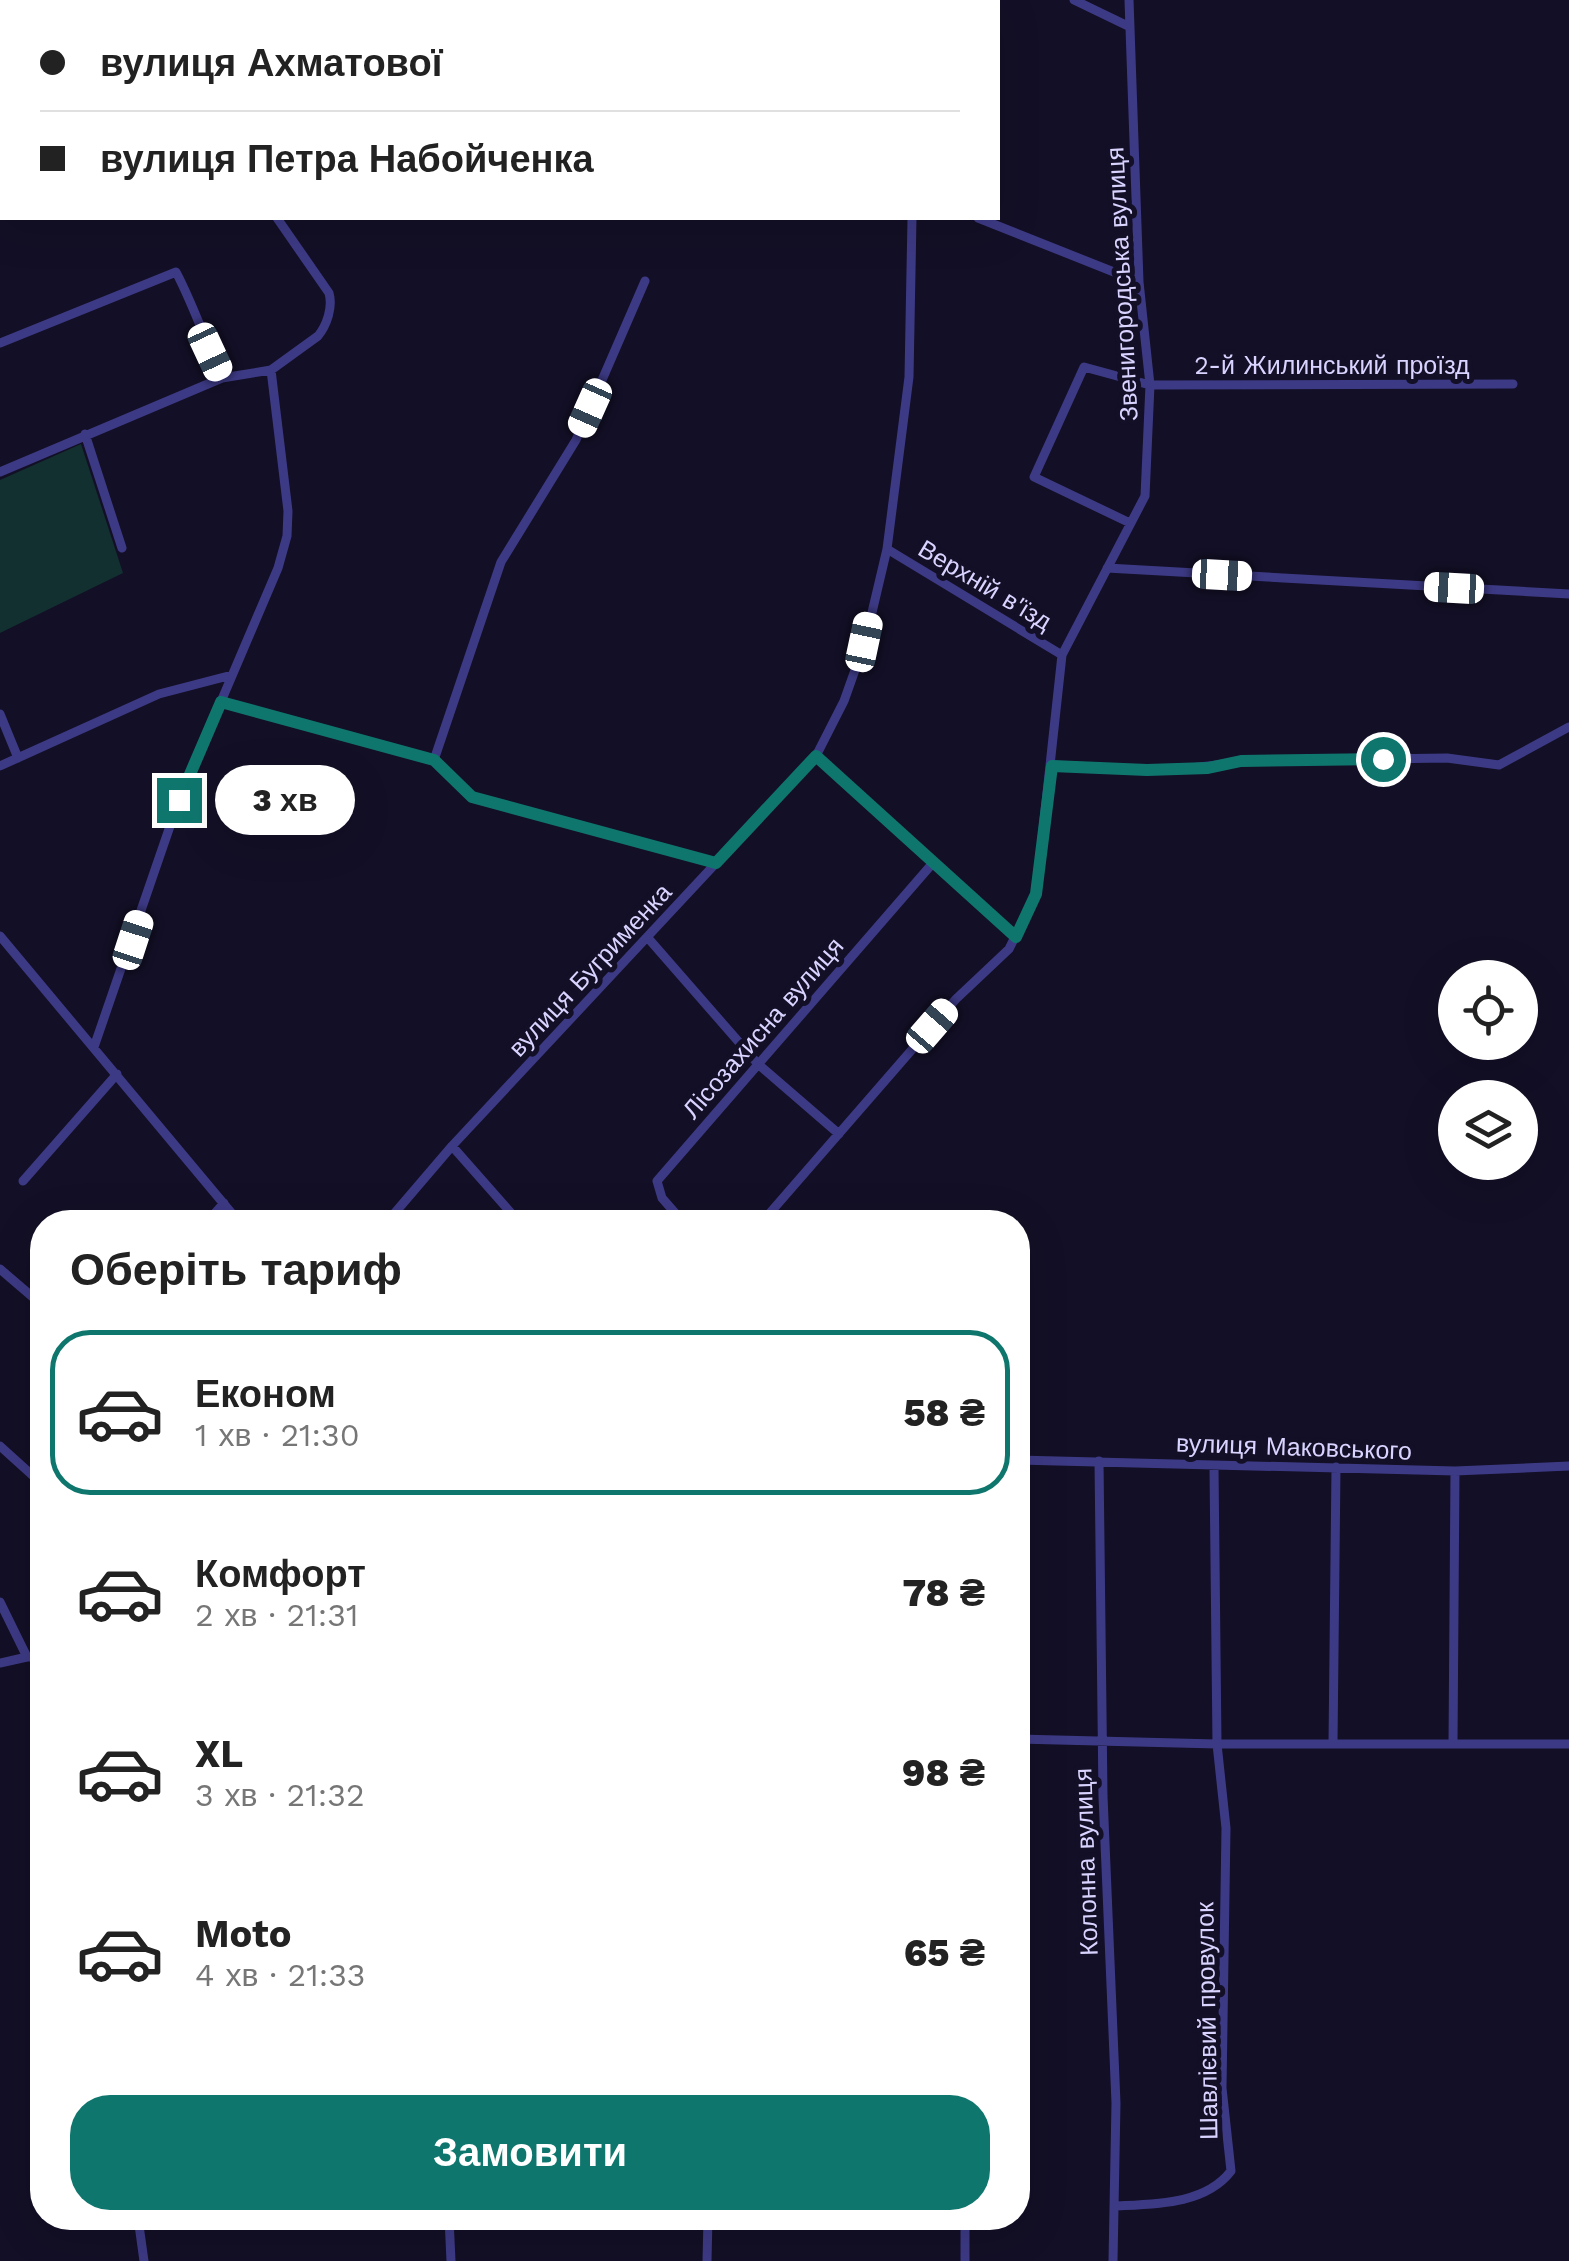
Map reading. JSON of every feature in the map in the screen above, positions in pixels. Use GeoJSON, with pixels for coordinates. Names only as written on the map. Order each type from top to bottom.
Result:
{"type":"FeatureCollection","features":[{"type":"Feature","properties":{"kind":"street"},"geometry":{"type":"LineString","coordinates":[[1074,0],[1130,27]]}},
{"type":"Feature","properties":{"kind":"street","name":"Звенигородська вулиця"},"geometry":{"type":"LineString","coordinates":[[772,1210],[956,999],[1010,950],[1036,894],[1062,656],[1145,496],[1150,385],[1139,282],[1128,0]]}},
{"type":"Feature","properties":{"kind":"street"},"geometry":{"type":"LineString","coordinates":[[0,472],[222,378],[272,370],[318,336],[324,329],[331,302],[329,294],[279,220]]}},
{"type":"Feature","properties":{"kind":"street","name":"вулиця Бугрименка"},"geometry":{"type":"LineString","coordinates":[[397,1210],[452,1146],[816,756],[844,701],[864,642],[887,549],[909,377],[912,220]]}},
{"type":"Feature","properties":{"kind":"street"},"geometry":{"type":"LineString","coordinates":[[983,220],[1139,282]]}},
{"type":"Feature","properties":{"kind":"street"},"geometry":{"type":"LineString","coordinates":[[0,343],[176,272],[222,378]]}},
{"type":"Feature","properties":{"kind":"street"},"geometry":{"type":"LineString","coordinates":[[434,760],[502,562],[576,440],[645,281]]}},
{"type":"Feature","properties":{"kind":"street","name":"2-й Жилинський проїзд"},"geometry":{"type":"LineString","coordinates":[[1130,524],[1034,477],[1084,368],[1150,385],[1513,384]]}},
{"type":"Feature","properties":{"kind":"street"},"geometry":{"type":"LineString","coordinates":[[94,1046],[179,800],[288,536],[272,370]]}},
{"type":"Feature","properties":{"kind":"street"},"geometry":{"type":"LineString","coordinates":[[85,434],[122,548]]}},
{"type":"Feature","properties":{"kind":"street","name":"Верхній в'їзд"},"geometry":{"type":"LineString","coordinates":[[887,549],[1062,656]]}},
{"type":"Feature","properties":{"kind":"street"},"geometry":{"type":"LineString","coordinates":[[1107,568],[1569,594]]}},
{"type":"Feature","properties":{"kind":"street"},"geometry":{"type":"LineString","coordinates":[[0,766],[159,694],[232,674]]}},
{"type":"Feature","properties":{"kind":"street"},"geometry":{"type":"LineString","coordinates":[[221,702],[434,760],[472,797],[716,863]]}},
{"type":"Feature","properties":{"kind":"street"},"geometry":{"type":"LineString","coordinates":[[0,714],[18,758]]}},
{"type":"Feature","properties":{"kind":"street"},"geometry":{"type":"LineString","coordinates":[[1052,766],[1147,770],[1208,768],[1241,761],[1448,758],[1499,765],[1569,728]]}},
{"type":"Feature","properties":{"kind":"street"},"geometry":{"type":"LineString","coordinates":[[816,756],[1016,937]]}},
{"type":"Feature","properties":{"kind":"street","name":"Лісозахисна вулиця"},"geometry":{"type":"LineString","coordinates":[[672,1210],[662,1198],[657,1180],[932,864]]}},
{"type":"Feature","properties":{"kind":"street"},"geometry":{"type":"LineString","coordinates":[[0,936],[229,1210]]}},
{"type":"Feature","properties":{"kind":"street"},"geometry":{"type":"LineString","coordinates":[[648,938],[758,1064],[838,1134]]}},
{"type":"Feature","properties":{"kind":"street"},"geometry":{"type":"LineString","coordinates":[[23,1181],[117,1074]]}},
{"type":"Feature","properties":{"kind":"street"},"geometry":{"type":"LineString","coordinates":[[452,1146],[508,1210]]}},
{"type":"Feature","properties":{"kind":"street"},"geometry":{"type":"LineString","coordinates":[[218,1210],[224,1204]]}},
{"type":"Feature","properties":{"kind":"street"},"geometry":{"type":"LineString","coordinates":[[0,1269],[30,1295]]}},
{"type":"Feature","properties":{"kind":"street"},"geometry":{"type":"LineString","coordinates":[[0,1446],[30,1473]]}},
{"type":"Feature","properties":{"kind":"street","name":"вулиця Маковського"},"geometry":{"type":"LineString","coordinates":[[1030,1460],[1214,1468],[1455,1471],[1569,1466]]}},
{"type":"Feature","properties":{"kind":"street","name":"Колонна вулиця"},"geometry":{"type":"LineString","coordinates":[[1100,1461],[1103,1741],[1116,2102],[1113,2261]]}},
{"type":"Feature","properties":{"kind":"street"},"geometry":{"type":"LineString","coordinates":[[1333,1744],[1336,1467]]}},
{"type":"Feature","properties":{"kind":"street","name":"Шавлієвий провулок"},"geometry":{"type":"LineString","coordinates":[[1114,2206],[1171,2202],[1220,2186],[1231,2171],[1222,2088],[1226,1828],[1216,1744],[1214,1468]]}},
{"type":"Feature","properties":{"kind":"street"},"geometry":{"type":"LineString","coordinates":[[1453,1744],[1455,1471]]}},
{"type":"Feature","properties":{"kind":"street"},"geometry":{"type":"LineString","coordinates":[[0,1602],[28,1657],[0,1663]]}},
{"type":"Feature","properties":{"kind":"street"},"geometry":{"type":"LineString","coordinates":[[1030,1739],[1216,1744],[1569,1744]]}},
{"type":"Feature","properties":{"kind":"street"},"geometry":{"type":"LineString","coordinates":[[140,2230],[144,2261]]}},
{"type":"Feature","properties":{"kind":"street"},"geometry":{"type":"LineString","coordinates":[[450,2230],[451,2261]]}},
{"type":"Feature","properties":{"kind":"street"},"geometry":{"type":"LineString","coordinates":[[708,2230],[708,2261]]}},
{"type":"Feature","properties":{"kind":"street"},"geometry":{"type":"LineString","coordinates":[[964,2230],[965,2261]]}},
{"type":"Feature","properties":{"kind":"green space"},"geometry":{"type":"Polygon","coordinates":[[[81,444],[123,573],[0,633],[0,480],[81,444]]]}},
{"type":"Feature","properties":{"kind":"route"},"geometry":{"type":"LineString","coordinates":[[179,800],[221,702],[434,760],[472,797],[716,863],[816,756],[1016,937],[1036,894],[1052,766],[1147,770],[1208,768],[1241,761],[1383,759]]}}]}
